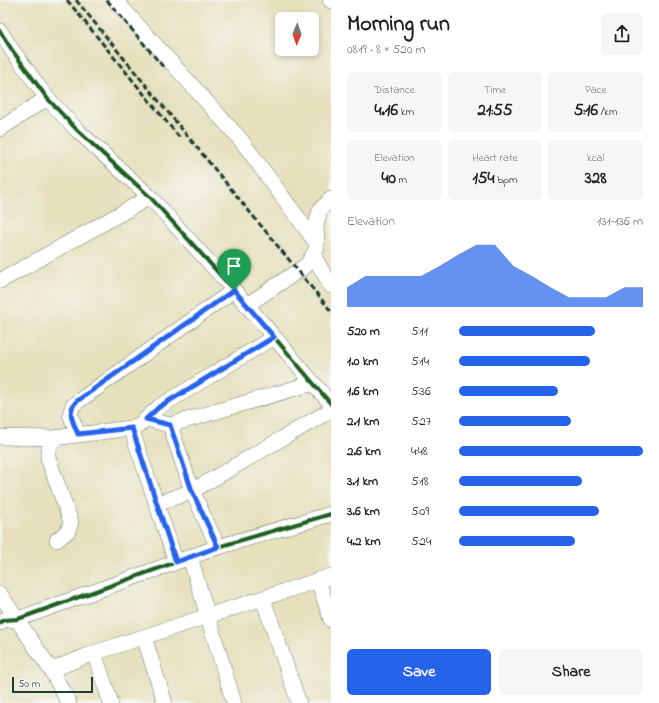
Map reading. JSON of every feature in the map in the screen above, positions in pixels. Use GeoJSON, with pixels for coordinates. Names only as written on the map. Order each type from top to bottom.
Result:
{"type":"FeatureCollection","features":[{"type":"Feature","properties":{"kind":"street"},"geometry":{"type":"LineString","coordinates":[[115,0],[241,140],[315,250],[331,286]]}},
{"type":"Feature","properties":{"kind":"street"},"geometry":{"type":"LineString","coordinates":[[0,31],[47,98],[77,130],[150,197],[234,290],[331,404]]}},
{"type":"Feature","properties":{"kind":"street"},"geometry":{"type":"LineString","coordinates":[[0,129],[47,98]]}},
{"type":"Feature","properties":{"kind":"street"},"geometry":{"type":"LineString","coordinates":[[0,281],[150,197]]}},
{"type":"Feature","properties":{"kind":"street"},"geometry":{"type":"LineString","coordinates":[[247,305],[307,265],[315,250],[316,226],[320,210],[331,199]]}},
{"type":"Feature","properties":{"kind":"street"},"geometry":{"type":"LineString","coordinates":[[78,434],[70,414],[74,405],[234,290]]}},
{"type":"Feature","properties":{"kind":"street"},"geometry":{"type":"LineString","coordinates":[[0,437],[54,438],[132,428],[146,419],[159,407],[274,337]]}},
{"type":"Feature","properties":{"kind":"street"},"geometry":{"type":"LineString","coordinates":[[146,419],[170,425],[313,383]]}},
{"type":"Feature","properties":{"kind":"street"},"geometry":{"type":"LineString","coordinates":[[157,504],[192,491],[331,410]]}},
{"type":"Feature","properties":{"kind":"street"},"geometry":{"type":"LineString","coordinates":[[170,425],[192,491],[218,547]]}},
{"type":"Feature","properties":{"kind":"street"},"geometry":{"type":"LineString","coordinates":[[132,428],[157,504],[208,617],[234,703]]}},
{"type":"Feature","properties":{"kind":"street"},"geometry":{"type":"LineString","coordinates":[[54,438],[48,451],[48,458],[71,522],[68,531],[57,540]]}},
{"type":"Feature","properties":{"kind":"street"},"geometry":{"type":"LineString","coordinates":[[0,622],[3,620],[18,619],[218,547],[331,514]]}},
{"type":"Feature","properties":{"kind":"street"},"geometry":{"type":"LineString","coordinates":[[51,670],[94,653],[324,578],[331,620]]}},
{"type":"Feature","properties":{"kind":"street"},"geometry":{"type":"LineString","coordinates":[[0,594],[51,670],[69,703]]}},
{"type":"Feature","properties":{"kind":"street"},"geometry":{"type":"LineString","coordinates":[[263,599],[300,703]]}},
{"type":"Feature","properties":{"kind":"street"},"geometry":{"type":"LineString","coordinates":[[144,637],[165,703]]}},
{"type":"Feature","properties":{"kind":"street"},"geometry":{"type":"LineString","coordinates":[[94,653],[111,703]]}},
{"type":"Feature","properties":{"kind":"railway"},"geometry":{"type":"LineString","coordinates":[[67,0],[179,137]]}},
{"type":"Feature","properties":{"kind":"railway"},"geometry":{"type":"LineString","coordinates":[[76,0],[331,311]]}},
{"type":"Feature","properties":{"kind":"railway"},"geometry":{"type":"LineString","coordinates":[[107,0],[165,69]]}},
{"type":"Feature","properties":{"kind":"cycle path"},"geometry":{"type":"LineString","coordinates":[[0,31],[47,98],[77,130],[150,197],[234,290],[331,404]]}},
{"type":"Feature","properties":{"kind":"cycle path"},"geometry":{"type":"LineString","coordinates":[[0,623],[3,620],[18,619],[218,547],[331,514]]}},
{"type":"Feature","properties":{"kind":"route"},"geometry":{"type":"LineString","coordinates":[[234,290],[274,337],[159,407],[146,419],[170,425],[192,491],[218,547],[176,562],[132,428],[78,434],[70,414],[71,409],[77,401],[234,290]]}}]}
